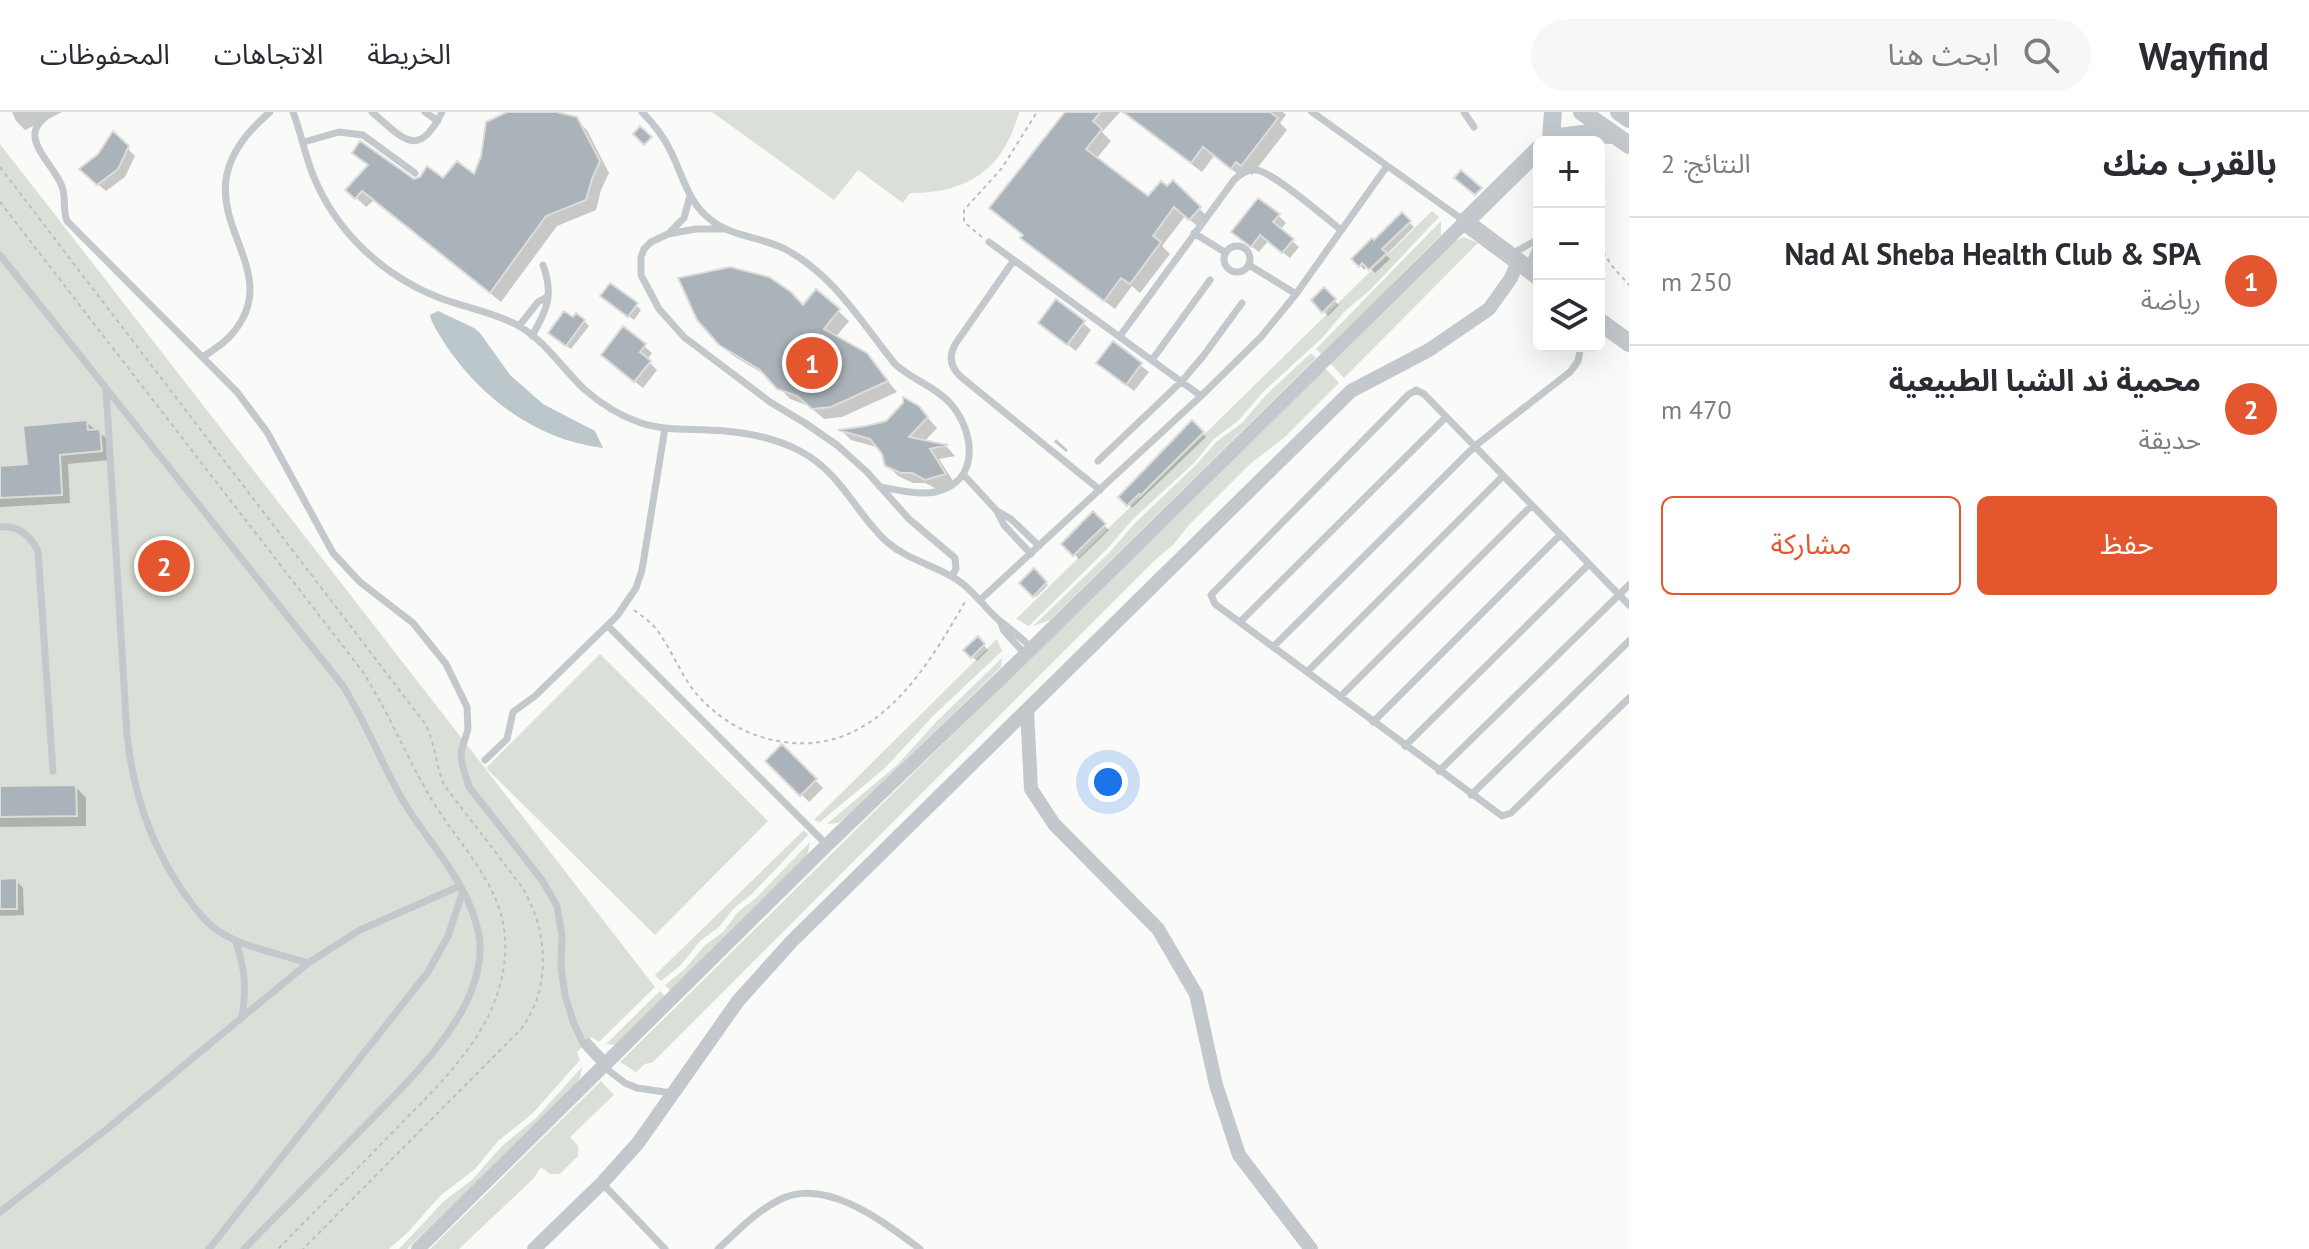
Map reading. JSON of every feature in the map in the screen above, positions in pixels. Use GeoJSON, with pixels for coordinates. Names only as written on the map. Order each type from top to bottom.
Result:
{"type":"FeatureCollection","features":[{"type":"Feature","properties":{"kind":"street"},"geometry":{"type":"LineString","coordinates":[[1547,136],[1553,112]]}},
{"type":"Feature","properties":{"kind":"street"},"geometry":{"type":"LineString","coordinates":[[1553,136],[1580,112],[1622,140]]}},
{"type":"Feature","properties":{"kind":"street"},"geometry":{"type":"LineString","coordinates":[[1619,112],[1629,119]]}},
{"type":"Feature","properties":{"kind":"street"},"geometry":{"type":"LineString","coordinates":[[1575,136],[1596,136]]}},
{"type":"Feature","properties":{"kind":"street"},"geometry":{"type":"LineString","coordinates":[[418,1249],[1533,155]]}},
{"type":"Feature","properties":{"kind":"street"},"geometry":{"type":"LineString","coordinates":[[534,1249],[638,1143],[721,1024],[763,971],[1351,391],[1429,350],[1489,309],[1523,265],[1465,222]]}},
{"type":"Feature","properties":{"kind":"street"},"geometry":{"type":"LineString","coordinates":[[1605,325],[1629,343]]}},
{"type":"Feature","properties":{"kind":"street"},"geometry":{"type":"LineString","coordinates":[[1027,710],[1031,789],[1054,824],[1158,929],[1196,994],[1216,1085],[1239,1155],[1311,1249]]}},
{"type":"Feature","properties":{"kind":"lane"},"geometry":{"type":"LineString","coordinates":[[54,112],[36,125],[35,140],[62,185],[67,221],[237,392],[267,432],[333,553],[360,582],[413,623],[446,664],[467,707],[468,729],[461,752],[464,776],[469,787],[542,880],[557,906],[562,936],[562,981],[568,1010],[580,1035],[625,1083],[637,1088],[673,1093]]}},
{"type":"Feature","properties":{"kind":"lane"},"geometry":{"type":"LineString","coordinates":[[203,357],[231,336],[248,306],[251,289],[249,271],[226,210],[225,179],[243,137],[270,112]]}},
{"type":"Feature","properties":{"kind":"lane"},"geometry":{"type":"LineString","coordinates":[[293,112],[312,173],[325,201],[362,249],[386,269],[412,286],[519,326],[584,389],[622,415],[665,428],[756,435],[801,451],[837,479],[886,541],[915,560],[952,576],[972,591],[1000,621],[1009,626],[1029,651]]}},
{"type":"Feature","properties":{"kind":"lane"},"geometry":{"type":"LineString","coordinates":[[372,112],[408,140],[417,141],[425,138],[442,112]]}},
{"type":"Feature","properties":{"kind":"lane"},"geometry":{"type":"LineString","coordinates":[[425,112],[438,121]]}},
{"type":"Feature","properties":{"kind":"lane"},"geometry":{"type":"LineString","coordinates":[[642,112],[672,153],[699,210],[724,229],[783,248],[813,267],[839,291],[895,364],[904,373],[939,393],[964,424],[969,463],[954,483],[931,493],[880,487]]}},
{"type":"Feature","properties":{"kind":"lane"},"geometry":{"type":"LineString","coordinates":[[1312,112],[1465,222]]}},
{"type":"Feature","properties":{"kind":"lane"},"geometry":{"type":"LineString","coordinates":[[1464,112],[1474,127]]}},
{"type":"Feature","properties":{"kind":"lane"},"geometry":{"type":"LineString","coordinates":[[304,142],[339,132],[363,135],[415,173]]}},
{"type":"Feature","properties":{"kind":"lane"},"geometry":{"type":"LineString","coordinates":[[980,600],[1261,337],[1296,294],[1387,166]]}},
{"type":"Feature","properties":{"kind":"lane"},"geometry":{"type":"LineString","coordinates":[[1120,336],[1239,174],[1254,169],[1269,175],[1341,230]]}},
{"type":"Feature","properties":{"kind":"lane"},"geometry":{"type":"LineString","coordinates":[[668,234],[684,218],[690,196]]}},
{"type":"Feature","properties":{"kind":"lane"},"geometry":{"type":"LineString","coordinates":[[724,229],[696,229],[668,234],[651,242],[644,249],[640,266],[649,293],[670,324],[684,337],[770,402],[837,445],[909,519],[955,558],[956,569],[952,576]]}},
{"type":"Feature","properties":{"kind":"lane"},"geometry":{"type":"LineString","coordinates":[[1194,233],[1226,253]]}},
{"type":"Feature","properties":{"kind":"lane"},"geometry":{"type":"LineString","coordinates":[[989,242],[1201,396]]}},
{"type":"Feature","properties":{"kind":"lane"},"geometry":{"type":"LineString","coordinates":[[1235,246],[1246,249],[1251,259],[1249,265],[1240,272],[1229,270],[1225,265],[1226,253],[1235,246]]}},
{"type":"Feature","properties":{"kind":"lane"},"geometry":{"type":"LineString","coordinates":[[0,255],[343,686],[404,802],[474,913],[479,939],[479,965],[461,1014],[410,1080],[244,1249]]}},
{"type":"Feature","properties":{"kind":"lane"},"geometry":{"type":"LineString","coordinates":[[1014,260],[952,349],[952,365],[961,377],[1100,490]]}},
{"type":"Feature","properties":{"kind":"lane"},"geometry":{"type":"LineString","coordinates":[[532,336],[548,308],[548,278],[543,265]]}},
{"type":"Feature","properties":{"kind":"lane"},"geometry":{"type":"LineString","coordinates":[[1249,265],[1296,294]]}},
{"type":"Feature","properties":{"kind":"lane"},"geometry":{"type":"LineString","coordinates":[[1152,360],[1210,280]]}},
{"type":"Feature","properties":{"kind":"lane"},"geometry":{"type":"LineString","coordinates":[[519,326],[538,302],[547,297]]}},
{"type":"Feature","properties":{"kind":"lane"},"geometry":{"type":"LineString","coordinates":[[1098,461],[1182,381],[1242,303]]}},
{"type":"Feature","properties":{"kind":"lane"},"geometry":{"type":"LineString","coordinates":[[1273,647],[1475,446],[1570,372],[1580,352]]}},
{"type":"Feature","properties":{"kind":"lane"},"geometry":{"type":"LineString","coordinates":[[106,387],[127,734],[137,797],[154,841],[177,883],[213,927],[235,940],[308,963]]}},
{"type":"Feature","properties":{"kind":"lane"},"geometry":{"type":"LineString","coordinates":[[1629,605],[1422,392],[1416,390],[1212,593],[1211,598],[1499,815],[1508,815],[1629,698]]}},
{"type":"Feature","properties":{"kind":"lane"},"geometry":{"type":"LineString","coordinates":[[1240,622],[1446,417]]}},
{"type":"Feature","properties":{"kind":"lane"},"geometry":{"type":"LineString","coordinates":[[485,760],[507,739],[513,712],[535,696],[627,605],[642,570],[665,428]]}},
{"type":"Feature","properties":{"kind":"lane"},"geometry":{"type":"LineString","coordinates":[[963,474],[997,511],[1011,519],[1039,546]]}},
{"type":"Feature","properties":{"kind":"lane"},"geometry":{"type":"LineString","coordinates":[[1307,672],[1503,476]]}},
{"type":"Feature","properties":{"kind":"lane"},"geometry":{"type":"LineString","coordinates":[[1340,697],[1532,505]]}},
{"type":"Feature","properties":{"kind":"lane"},"geometry":{"type":"LineString","coordinates":[[997,511],[1001,521],[1031,554]]}},
{"type":"Feature","properties":{"kind":"lane"},"geometry":{"type":"LineString","coordinates":[[0,527],[18,529],[26,534],[38,551],[53,771]]}},
{"type":"Feature","properties":{"kind":"lane"},"geometry":{"type":"LineString","coordinates":[[1373,722],[1560,535]]}},
{"type":"Feature","properties":{"kind":"lane"},"geometry":{"type":"LineString","coordinates":[[1405,746],[1589,564]]}},
{"type":"Feature","properties":{"kind":"lane"},"geometry":{"type":"LineString","coordinates":[[1439,771],[1629,585]]}},
{"type":"Feature","properties":{"kind":"lane"},"geometry":{"type":"LineString","coordinates":[[608,626],[827,845]]}},
{"type":"Feature","properties":{"kind":"lane"},"geometry":{"type":"LineString","coordinates":[[1471,795],[1629,641]]}},
{"type":"Feature","properties":{"kind":"lane"},"geometry":{"type":"LineString","coordinates":[[0,1212],[333,945],[374,923],[461,888]]}},
{"type":"Feature","properties":{"kind":"lane"},"geometry":{"type":"LineString","coordinates":[[209,1249],[428,972],[448,936],[461,888]]}},
{"type":"Feature","properties":{"kind":"lane"},"geometry":{"type":"LineString","coordinates":[[235,940],[244,970],[242,1016]]}},
{"type":"Feature","properties":{"kind":"lane"},"geometry":{"type":"LineString","coordinates":[[602,1183],[665,1249]]}},
{"type":"Feature","properties":{"kind":"lane"},"geometry":{"type":"LineString","coordinates":[[718,1249],[756,1214],[784,1198],[807,1194],[836,1199],[865,1211],[920,1249]]}},
{"type":"Feature","properties":{"kind":"path"},"geometry":{"type":"LineString","coordinates":[[989,242],[966,224],[962,214],[1002,168],[1037,112]]}},
{"type":"Feature","properties":{"kind":"path"},"geometry":{"type":"LineString","coordinates":[[0,167],[426,725],[444,785],[527,895],[538,922],[542,950],[541,980],[529,1018],[303,1249]]}},
{"type":"Feature","properties":{"kind":"path"},"geometry":{"type":"LineString","coordinates":[[0,202],[363,672],[438,812],[484,879],[498,906],[505,936],[504,968],[496,999],[483,1027],[428,1097],[278,1249]]}},
{"type":"Feature","properties":{"kind":"path"},"geometry":{"type":"LineString","coordinates":[[1605,255],[1629,285]]}},
{"type":"Feature","properties":{"kind":"path"},"geometry":{"type":"LineString","coordinates":[[627,605],[658,631],[686,680],[702,701],[722,718],[744,731],[769,740],[795,744],[846,736],[886,710],[919,676],[972,591]]}},
{"type":"Feature","properties":{"kind":"shaded area"},"geometry":{"type":"Polygon","coordinates":[[[712,112],[1019,112],[1004,149],[981,174],[949,188],[910,193],[903,203],[858,170],[834,200],[712,112]]]}},
{"type":"Feature","properties":{"kind":"shaded area"},"geometry":{"type":"Polygon","coordinates":[[[0,144],[655,987],[599,1042],[592,1037],[577,1052],[580,1060],[532,1114],[498,1141],[475,1169],[440,1196],[389,1249],[0,1249],[0,144]]]}},
{"type":"Feature","properties":{"kind":"shaded area"},"geometry":{"type":"Polygon","coordinates":[[[1432,211],[1439,217],[1370,290],[1263,392],[1239,420],[1214,439],[1194,463],[1133,519],[1029,626],[1016,619],[1432,211]]]}},
{"type":"Feature","properties":{"kind":"shaded area"},"geometry":{"type":"Polygon","coordinates":[[[1441,221],[1441,235],[1321,354],[1316,349],[1441,221]]]}},
{"type":"Feature","properties":{"kind":"shaded area"},"geometry":{"type":"Polygon","coordinates":[[[1464,237],[1478,243],[1344,378],[1330,363],[1453,242],[1464,237]]]}},
{"type":"Feature","properties":{"kind":"shaded area"},"geometry":{"type":"Polygon","coordinates":[[[438,311],[474,328],[510,375],[543,404],[595,431],[603,448],[549,434],[502,406],[481,388],[446,345],[430,315],[438,311]]]}},
{"type":"Feature","properties":{"kind":"shaded area"},"geometry":{"type":"Polygon","coordinates":[[[1311,353],[1316,358],[1050,620],[1033,626],[1110,552],[1216,442],[1242,423],[1266,395],[1311,353]]]}},
{"type":"Feature","properties":{"kind":"shaded area"},"geometry":{"type":"Polygon","coordinates":[[[1325,368],[1339,383],[1285,437],[1250,464],[1173,545],[653,1062],[636,1072],[620,1062],[1325,368]]]}},
{"type":"Feature","properties":{"kind":"shaded area"},"geometry":{"type":"Polygon","coordinates":[[[997,639],[1002,651],[933,716],[885,768],[820,822],[814,820],[997,639]]]}},
{"type":"Feature","properties":{"kind":"shaded area"},"geometry":{"type":"Polygon","coordinates":[[[600,654],[768,821],[655,935],[486,768],[600,654]]]}},
{"type":"Feature","properties":{"kind":"shaded area"},"geometry":{"type":"Polygon","coordinates":[[[1002,658],[1001,667],[848,816],[838,823],[827,824],[897,765],[1002,658]]]}},
{"type":"Feature","properties":{"kind":"shaded area"},"geometry":{"type":"Polygon","coordinates":[[[804,830],[808,835],[752,894],[734,908],[719,927],[700,941],[681,965],[661,981],[655,975],[804,830]]]}},
{"type":"Feature","properties":{"kind":"shaded area"},"geometry":{"type":"Polygon","coordinates":[[[810,842],[807,858],[672,992],[665,985],[685,969],[704,946],[723,932],[738,912],[756,898],[810,842]]]}},
{"type":"Feature","properties":{"kind":"shaded area"},"geometry":{"type":"Polygon","coordinates":[[[660,991],[666,998],[619,1045],[606,1044],[660,991]]]}},
{"type":"Feature","properties":{"kind":"shaded area"},"geometry":{"type":"Polygon","coordinates":[[[582,1067],[574,1088],[407,1249],[399,1249],[444,1201],[472,1180],[502,1146],[536,1118],[582,1067]]]}},
{"type":"Feature","properties":{"kind":"shaded area"},"geometry":{"type":"Polygon","coordinates":[[[601,1081],[614,1095],[570,1137],[578,1146],[578,1156],[560,1174],[550,1174],[541,1167],[533,1179],[459,1249],[430,1249],[601,1081]]]}},
{"type":"Feature","properties":{"kind":"building"},"geometry":{"type":"Polygon","coordinates":[[[507,112],[556,112],[577,117],[600,161],[586,200],[546,216],[490,293],[362,191],[355,199],[345,190],[368,165],[352,153],[360,141],[414,179],[420,177],[427,166],[443,178],[457,161],[474,174],[481,156],[486,122],[507,112]]]}},
{"type":"Feature","properties":{"kind":"building"},"geometry":{"type":"Polygon","coordinates":[[[1065,112],[1101,112],[1093,121],[1102,129],[1086,149],[1148,196],[1161,181],[1167,186],[1173,180],[1201,207],[1189,220],[1174,207],[1153,236],[1161,242],[1130,284],[1121,278],[1104,301],[1020,238],[1023,235],[989,208],[1065,112]]]}},
{"type":"Feature","properties":{"kind":"building"},"geometry":{"type":"Polygon","coordinates":[[[1123,112],[1270,112],[1278,118],[1241,166],[1236,162],[1231,169],[1203,147],[1191,163],[1123,112]]]}},
{"type":"Feature","properties":{"kind":"building"},"geometry":{"type":"Polygon","coordinates":[[[640,126],[652,137],[644,145],[633,134],[640,126]]]}},
{"type":"Feature","properties":{"kind":"building"},"geometry":{"type":"Polygon","coordinates":[[[113,131],[129,146],[118,169],[97,185],[79,169],[98,154],[113,131]]]}},
{"type":"Feature","properties":{"kind":"building"},"geometry":{"type":"Polygon","coordinates":[[[1461,170],[1482,188],[1475,195],[1454,178],[1461,170]]]}},
{"type":"Feature","properties":{"kind":"building"},"geometry":{"type":"Polygon","coordinates":[[[1258,198],[1280,214],[1273,222],[1294,239],[1282,253],[1260,235],[1251,247],[1231,232],[1258,198]]]}},
{"type":"Feature","properties":{"kind":"building"},"geometry":{"type":"Polygon","coordinates":[[[1402,212],[1411,221],[1382,249],[1387,253],[1369,270],[1362,263],[1359,267],[1351,259],[1402,212]]]}},
{"type":"Feature","properties":{"kind":"building"},"geometry":{"type":"Polygon","coordinates":[[[730,267],[769,277],[791,292],[803,305],[816,289],[840,309],[824,329],[867,353],[888,381],[831,407],[812,409],[797,396],[777,389],[760,370],[719,345],[697,320],[678,278],[730,267]]]}},
{"type":"Feature","properties":{"kind":"building"},"geometry":{"type":"Polygon","coordinates":[[[610,283],[638,303],[628,317],[600,296],[610,283]]]}},
{"type":"Feature","properties":{"kind":"building"},"geometry":{"type":"Polygon","coordinates":[[[1324,287],[1336,299],[1322,313],[1311,300],[1324,287]]]}},
{"type":"Feature","properties":{"kind":"building"},"geometry":{"type":"Polygon","coordinates":[[[1056,299],[1085,321],[1067,345],[1038,323],[1056,299]]]}},
{"type":"Feature","properties":{"kind":"building"},"geometry":{"type":"Polygon","coordinates":[[[564,311],[573,317],[576,313],[585,320],[566,346],[548,333],[564,311]]]}},
{"type":"Feature","properties":{"kind":"building"},"geometry":{"type":"Polygon","coordinates":[[[623,326],[646,344],[640,352],[651,361],[634,382],[601,355],[623,326]]]}},
{"type":"Feature","properties":{"kind":"building"},"geometry":{"type":"Polygon","coordinates":[[[1113,341],[1142,363],[1126,385],[1096,363],[1113,341]]]}},
{"type":"Feature","properties":{"kind":"building"},"geometry":{"type":"Polygon","coordinates":[[[903,397],[919,406],[928,417],[909,437],[948,445],[930,449],[946,474],[925,480],[912,473],[901,473],[885,466],[882,454],[870,439],[838,430],[886,421],[903,403],[903,397]]]}},
{"type":"Feature","properties":{"kind":"building"},"geometry":{"type":"Polygon","coordinates":[[[87,420],[88,430],[100,429],[102,451],[60,455],[62,495],[0,498],[0,466],[27,464],[23,426],[87,420]]]}},
{"type":"Feature","properties":{"kind":"building"},"geometry":{"type":"Polygon","coordinates":[[[1192,420],[1204,432],[1127,506],[1118,497],[1192,420]]]}},
{"type":"Feature","properties":{"kind":"building"},"geometry":{"type":"Polygon","coordinates":[[[1093,511],[1106,524],[1073,556],[1061,544],[1093,511]]]}},
{"type":"Feature","properties":{"kind":"building"},"geometry":{"type":"Polygon","coordinates":[[[1034,568],[1047,582],[1033,597],[1019,583],[1034,568]]]}},
{"type":"Feature","properties":{"kind":"building"},"geometry":{"type":"Polygon","coordinates":[[[978,636],[985,644],[971,658],[963,650],[978,636]]]}},
{"type":"Feature","properties":{"kind":"building"},"geometry":{"type":"Polygon","coordinates":[[[782,744],[817,779],[800,796],[765,761],[782,744]]]}},
{"type":"Feature","properties":{"kind":"building"},"geometry":{"type":"Polygon","coordinates":[[[76,785],[77,816],[0,817],[0,786],[76,785]]]}},
{"type":"Feature","properties":{"kind":"building"},"geometry":{"type":"Polygon","coordinates":[[[17,878],[17,909],[0,909],[0,879],[17,878]]]}},
{"type":"Feature","properties":{"kind":"place","name":"Nad Al Sheba Health Club & SPA"},"geometry":{"type":"Point","coordinates":[812,363]}},
{"type":"Feature","properties":{"kind":"place","name":"محمية ند الشبا الطبيعية"},"geometry":{"type":"Point","coordinates":[164,566]}}]}
